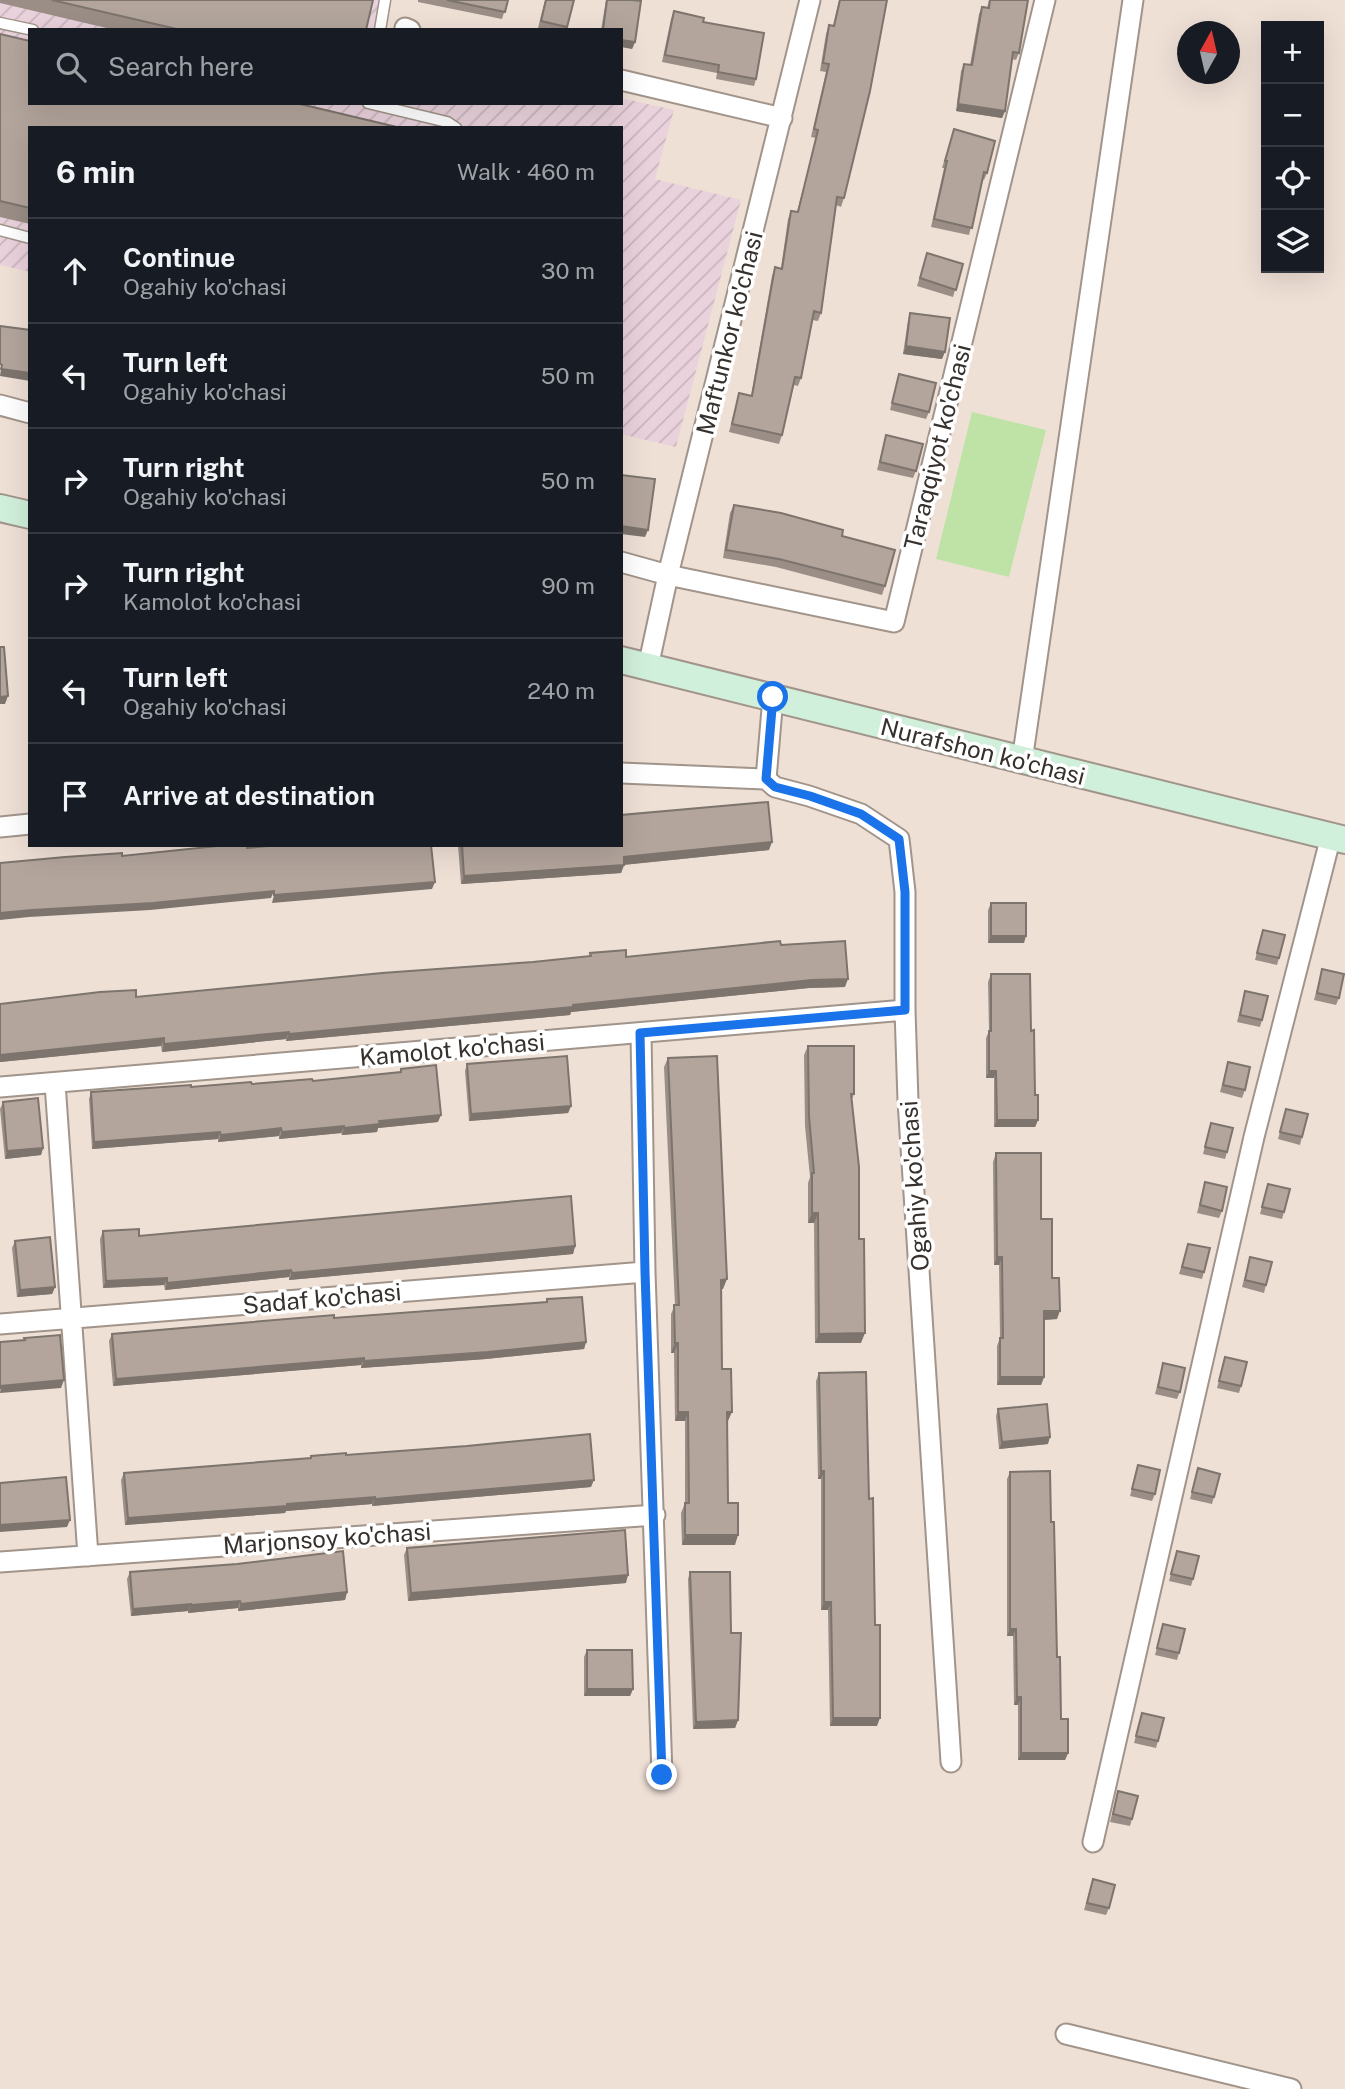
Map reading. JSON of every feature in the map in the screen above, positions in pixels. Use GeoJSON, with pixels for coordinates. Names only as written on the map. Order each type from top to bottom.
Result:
{"type":"FeatureCollection","features":[{"type":"Feature","properties":{"kind":"street","name":"Maftunkor ko'chasi"},"geometry":{"type":"LineString","coordinates":[[648,667],[668,575],[810,0]]}},
{"type":"Feature","properties":{"kind":"street","name":"Taraqqiyot ko'chasi"},"geometry":{"type":"LineString","coordinates":[[623,563],[668,575],[894,622],[1045,0]]}},
{"type":"Feature","properties":{"kind":"street"},"geometry":{"type":"LineString","coordinates":[[1022,761],[1133,0]]}},
{"type":"Feature","properties":{"kind":"street"},"geometry":{"type":"LineString","coordinates":[[623,80],[782,118]]}},
{"type":"Feature","properties":{"kind":"street"},"geometry":{"type":"LineString","coordinates":[[0,405],[28,412]]}},
{"type":"Feature","properties":{"kind":"street"},"geometry":{"type":"LineString","coordinates":[[0,508],[28,515]]}},
{"type":"Feature","properties":{"kind":"street","name":"Nurafshon ko'chasi"},"geometry":{"type":"LineString","coordinates":[[623,661],[1338,838]]}},
{"type":"Feature","properties":{"kind":"street"},"geometry":{"type":"LineString","coordinates":[[623,773],[766,779],[773,697]]}},
{"type":"Feature","properties":{"kind":"street","name":"Ogahiy ko'chasi"},"geometry":{"type":"LineString","coordinates":[[766,779],[775,787],[861,814],[899,839],[905,892],[908,1101],[951,1762]]}},
{"type":"Feature","properties":{"kind":"street"},"geometry":{"type":"LineString","coordinates":[[0,827],[28,824]]}},
{"type":"Feature","properties":{"kind":"street"},"geometry":{"type":"LineString","coordinates":[[1094,1842],[1254,1137],[1338,838]]}},
{"type":"Feature","properties":{"kind":"street","name":"Kamolot ko'chasi"},"geometry":{"type":"LineString","coordinates":[[0,1087],[905,1010]]}},
{"type":"Feature","properties":{"kind":"street"},"geometry":{"type":"LineString","coordinates":[[640,1033],[662,1775]]}},
{"type":"Feature","properties":{"kind":"street"},"geometry":{"type":"LineString","coordinates":[[55,1083],[88,1556]]}},
{"type":"Feature","properties":{"kind":"street","name":"Sadaf ko'chasi"},"geometry":{"type":"LineString","coordinates":[[0,1324],[645,1272]]}},
{"type":"Feature","properties":{"kind":"street","name":"Marjonsoy ko'chasi"},"geometry":{"type":"LineString","coordinates":[[0,1562],[654,1515]]}},
{"type":"Feature","properties":{"kind":"street"},"geometry":{"type":"LineString","coordinates":[[1066,2034],[1291,2089]]}},
{"type":"Feature","properties":{"kind":"lane"},"geometry":{"type":"LineString","coordinates":[[380,28],[385,0]]}},
{"type":"Feature","properties":{"kind":"lane"},"geometry":{"type":"LineString","coordinates":[[0,23],[28,29]]}},
{"type":"Feature","properties":{"kind":"lane"},"geometry":{"type":"LineString","coordinates":[[376,105],[447,122],[453,126]]}},
{"type":"Feature","properties":{"kind":"lane"},"geometry":{"type":"LineString","coordinates":[[0,230],[28,237]]}},
{"type":"Feature","properties":{"kind":"shaded area"},"geometry":{"type":"Polygon","coordinates":[[[0,0],[391,0],[384,28],[28,28],[28,105],[623,105],[623,98],[674,110],[655,179],[741,200],[676,447],[623,434],[623,126],[28,126],[28,272],[0,265],[0,0]]]}},
{"type":"Feature","properties":{"kind":"green space"},"geometry":{"type":"Polygon","coordinates":[[[972,412],[1046,430],[1009,577],[936,559],[972,412]]]}},
{"type":"Feature","properties":{"kind":"building"},"geometry":{"type":"Polygon","coordinates":[[[52,0],[373,0],[366,28],[172,28],[52,0]]]}},
{"type":"Feature","properties":{"kind":"building"},"geometry":{"type":"Polygon","coordinates":[[[447,0],[508,0],[505,12],[447,0]]]}},
{"type":"Feature","properties":{"kind":"building"},"geometry":{"type":"Polygon","coordinates":[[[546,0],[574,0],[567,27],[541,21],[546,0]]]}},
{"type":"Feature","properties":{"kind":"building"},"geometry":{"type":"Polygon","coordinates":[[[607,0],[641,1],[635,42],[623,40],[623,28],[603,28],[607,0]]]}},
{"type":"Feature","properties":{"kind":"building"},"geometry":{"type":"Polygon","coordinates":[[[840,0],[887,0],[870,91],[844,198],[837,197],[821,313],[814,311],[801,378],[795,377],[782,435],[732,424],[739,393],[752,396],[775,267],[782,269],[791,211],[798,212],[818,130],[814,129],[829,64],[823,63],[829,25],[834,26],[840,0]]]}},
{"type":"Feature","properties":{"kind":"building"},"geometry":{"type":"Polygon","coordinates":[[[990,0],[1028,0],[1019,53],[1013,52],[1005,111],[958,104],[964,64],[972,65],[982,7],[989,8],[990,0]]]}},
{"type":"Feature","properties":{"kind":"building"},"geometry":{"type":"Polygon","coordinates":[[[674,11],[704,18],[703,22],[764,33],[756,79],[718,72],[719,65],[665,55],[674,11]]]}},
{"type":"Feature","properties":{"kind":"building"},"geometry":{"type":"Polygon","coordinates":[[[0,34],[28,41],[28,105],[304,105],[393,126],[28,126],[28,208],[0,201],[0,34]]]}},
{"type":"Feature","properties":{"kind":"building"},"geometry":{"type":"Polygon","coordinates":[[[954,129],[995,141],[987,173],[984,172],[972,228],[934,219],[954,129]]]}},
{"type":"Feature","properties":{"kind":"building"},"geometry":{"type":"Polygon","coordinates":[[[927,253],[963,264],[956,290],[920,278],[927,253]]]}},
{"type":"Feature","properties":{"kind":"building"},"geometry":{"type":"Polygon","coordinates":[[[910,313],[950,318],[945,352],[906,346],[910,313]]]}},
{"type":"Feature","properties":{"kind":"building"},"geometry":{"type":"Polygon","coordinates":[[[0,326],[28,330],[28,373],[1,369],[0,326]]]}},
{"type":"Feature","properties":{"kind":"building"},"geometry":{"type":"Polygon","coordinates":[[[899,374],[936,383],[929,412],[892,403],[899,374]]]}},
{"type":"Feature","properties":{"kind":"building"},"geometry":{"type":"Polygon","coordinates":[[[886,435],[923,444],[916,471],[880,462],[886,435]]]}},
{"type":"Feature","properties":{"kind":"building"},"geometry":{"type":"Polygon","coordinates":[[[623,475],[655,479],[648,530],[623,526],[623,475]]]}},
{"type":"Feature","properties":{"kind":"building"},"geometry":{"type":"Polygon","coordinates":[[[734,505],[781,513],[843,530],[842,536],[895,550],[885,586],[779,559],[726,550],[734,505]]]}},
{"type":"Feature","properties":{"kind":"building"},"geometry":{"type":"Polygon","coordinates":[[[0,647],[4,647],[8,696],[0,697],[0,647]]]}},
{"type":"Feature","properties":{"kind":"building"},"geometry":{"type":"Polygon","coordinates":[[[768,802],[772,842],[624,857],[624,865],[464,876],[462,847],[623,847],[623,815],[768,802]]]}},
{"type":"Feature","properties":{"kind":"building"},"geometry":{"type":"Polygon","coordinates":[[[208,847],[431,847],[435,882],[274,895],[274,891],[153,903],[0,913],[0,863],[122,853],[122,856],[208,847]]]}},
{"type":"Feature","properties":{"kind":"building"},"geometry":{"type":"Polygon","coordinates":[[[991,903],[1026,903],[1026,936],[991,936],[991,903]]]}},
{"type":"Feature","properties":{"kind":"building"},"geometry":{"type":"Polygon","coordinates":[[[1263,930],[1285,935],[1279,958],[1257,953],[1263,930]]]}},
{"type":"Feature","properties":{"kind":"building"},"geometry":{"type":"Polygon","coordinates":[[[780,941],[781,945],[845,941],[848,979],[812,980],[573,1007],[289,1034],[164,1044],[164,1038],[0,1055],[0,1004],[136,990],[136,997],[382,973],[533,962],[591,956],[590,953],[626,950],[626,957],[780,941]]]}},
{"type":"Feature","properties":{"kind":"building"},"geometry":{"type":"Polygon","coordinates":[[[1322,969],[1344,974],[1339,998],[1317,993],[1322,969]]]}},
{"type":"Feature","properties":{"kind":"building"},"geometry":{"type":"Polygon","coordinates":[[[991,974],[1030,974],[1031,1031],[1034,1030],[1038,1120],[997,1120],[996,1071],[989,1071],[991,974]]]}},
{"type":"Feature","properties":{"kind":"building"},"geometry":{"type":"Polygon","coordinates":[[[1245,991],[1268,996],[1262,1020],[1240,1015],[1245,991]]]}},
{"type":"Feature","properties":{"kind":"building"},"geometry":{"type":"Polygon","coordinates":[[[808,1046],[854,1046],[854,1094],[851,1094],[859,1167],[859,1239],[864,1239],[865,1333],[819,1334],[818,1213],[812,1213],[814,1173],[809,1116],[808,1046]]]}},
{"type":"Feature","properties":{"kind":"building"},"geometry":{"type":"Polygon","coordinates":[[[567,1056],[571,1106],[471,1114],[467,1064],[567,1056]]]}},
{"type":"Feature","properties":{"kind":"building"},"geometry":{"type":"Polygon","coordinates":[[[717,1056],[727,1279],[721,1280],[722,1369],[731,1369],[732,1412],[727,1412],[728,1503],[738,1503],[738,1535],[685,1535],[685,1503],[689,1503],[688,1412],[678,1412],[678,1343],[675,1343],[674,1305],[679,1305],[668,1058],[717,1056]]]}},
{"type":"Feature","properties":{"kind":"building"},"geometry":{"type":"Polygon","coordinates":[[[1228,1062],[1250,1067],[1245,1090],[1223,1085],[1228,1062]]]}},
{"type":"Feature","properties":{"kind":"building"},"geometry":{"type":"Polygon","coordinates":[[[436,1065],[441,1115],[379,1121],[380,1124],[344,1128],[282,1132],[281,1128],[221,1135],[220,1132],[94,1142],[91,1092],[313,1081],[401,1072],[401,1069],[436,1065]]]}},
{"type":"Feature","properties":{"kind":"building"},"geometry":{"type":"Polygon","coordinates":[[[38,1098],[43,1148],[7,1151],[3,1102],[38,1098]]]}},
{"type":"Feature","properties":{"kind":"building"},"geometry":{"type":"Polygon","coordinates":[[[1286,1109],[1308,1114],[1302,1137],[1280,1132],[1286,1109]]]}},
{"type":"Feature","properties":{"kind":"building"},"geometry":{"type":"Polygon","coordinates":[[[1211,1123],[1233,1128],[1227,1152],[1205,1147],[1211,1123]]]}},
{"type":"Feature","properties":{"kind":"building"},"geometry":{"type":"Polygon","coordinates":[[[996,1153],[1041,1153],[1041,1219],[1052,1219],[1052,1278],[1059,1278],[1060,1311],[1044,1311],[1044,1377],[1000,1377],[1000,1338],[1003,1338],[1002,1257],[997,1257],[996,1153]]]}},
{"type":"Feature","properties":{"kind":"building"},"geometry":{"type":"Polygon","coordinates":[[[1205,1182],[1227,1187],[1222,1211],[1200,1205],[1205,1182]]]}},
{"type":"Feature","properties":{"kind":"building"},"geometry":{"type":"Polygon","coordinates":[[[1268,1184],[1290,1189],[1284,1212],[1262,1207],[1268,1184]]]}},
{"type":"Feature","properties":{"kind":"building"},"geometry":{"type":"Polygon","coordinates":[[[571,1196],[575,1246],[167,1283],[167,1278],[106,1281],[103,1231],[139,1229],[139,1236],[571,1196]]]}},
{"type":"Feature","properties":{"kind":"building"},"geometry":{"type":"Polygon","coordinates":[[[50,1237],[55,1287],[20,1290],[15,1241],[50,1237]]]}},
{"type":"Feature","properties":{"kind":"building"},"geometry":{"type":"Polygon","coordinates":[[[1188,1244],[1210,1248],[1204,1272],[1182,1267],[1188,1244]]]}},
{"type":"Feature","properties":{"kind":"building"},"geometry":{"type":"Polygon","coordinates":[[[1250,1257],[1272,1262],[1266,1285],[1245,1280],[1250,1257]]]}},
{"type":"Feature","properties":{"kind":"building"},"geometry":{"type":"Polygon","coordinates":[[[582,1297],[586,1342],[488,1352],[364,1361],[364,1358],[116,1379],[112,1334],[334,1315],[334,1318],[547,1302],[547,1299],[582,1297]]]}},
{"type":"Feature","properties":{"kind":"building"},"geometry":{"type":"Polygon","coordinates":[[[60,1335],[64,1380],[0,1388],[0,1342],[60,1335]]]}},
{"type":"Feature","properties":{"kind":"building"},"geometry":{"type":"Polygon","coordinates":[[[1225,1357],[1247,1362],[1241,1386],[1219,1381],[1225,1357]]]}},
{"type":"Feature","properties":{"kind":"building"},"geometry":{"type":"Polygon","coordinates":[[[1163,1363],[1185,1368],[1180,1392],[1158,1387],[1163,1363]]]}},
{"type":"Feature","properties":{"kind":"building"},"geometry":{"type":"Polygon","coordinates":[[[866,1372],[869,1499],[873,1498],[875,1625],[880,1625],[880,1718],[833,1718],[831,1602],[824,1602],[824,1471],[821,1471],[819,1373],[866,1372]]]}},
{"type":"Feature","properties":{"kind":"building"},"geometry":{"type":"Polygon","coordinates":[[[1047,1404],[1050,1437],[1002,1442],[998,1409],[1047,1404]]]}},
{"type":"Feature","properties":{"kind":"building"},"geometry":{"type":"Polygon","coordinates":[[[590,1434],[594,1480],[128,1518],[124,1473],[590,1434]]]}},
{"type":"Feature","properties":{"kind":"building"},"geometry":{"type":"Polygon","coordinates":[[[1138,1465],[1160,1470],[1155,1494],[1132,1489],[1138,1465]]]}},
{"type":"Feature","properties":{"kind":"building"},"geometry":{"type":"Polygon","coordinates":[[[1198,1468],[1220,1474],[1214,1497],[1192,1492],[1198,1468]]]}},
{"type":"Feature","properties":{"kind":"building"},"geometry":{"type":"Polygon","coordinates":[[[1050,1471],[1057,1657],[1060,1657],[1061,1719],[1068,1719],[1068,1753],[1021,1753],[1021,1697],[1017,1697],[1016,1629],[1010,1629],[1010,1472],[1050,1471]]]}},
{"type":"Feature","properties":{"kind":"building"},"geometry":{"type":"Polygon","coordinates":[[[66,1477],[70,1520],[0,1525],[0,1483],[66,1477]]]}},
{"type":"Feature","properties":{"kind":"building"},"geometry":{"type":"Polygon","coordinates":[[[625,1530],[628,1575],[411,1593],[407,1548],[625,1530]]]}},
{"type":"Feature","properties":{"kind":"building"},"geometry":{"type":"Polygon","coordinates":[[[343,1551],[347,1592],[241,1604],[240,1601],[133,1609],[130,1572],[237,1564],[343,1551]]]}},
{"type":"Feature","properties":{"kind":"building"},"geometry":{"type":"Polygon","coordinates":[[[1177,1551],[1199,1556],[1193,1579],[1171,1574],[1177,1551]]]}},
{"type":"Feature","properties":{"kind":"building"},"geometry":{"type":"Polygon","coordinates":[[[690,1572],[730,1572],[731,1633],[741,1633],[738,1720],[696,1722],[690,1572]]]}},
{"type":"Feature","properties":{"kind":"building"},"geometry":{"type":"Polygon","coordinates":[[[1163,1624],[1185,1629],[1179,1653],[1157,1648],[1163,1624]]]}},
{"type":"Feature","properties":{"kind":"building"},"geometry":{"type":"Polygon","coordinates":[[[587,1650],[632,1650],[633,1689],[587,1689],[587,1650]]]}},
{"type":"Feature","properties":{"kind":"building"},"geometry":{"type":"Polygon","coordinates":[[[1142,1713],[1164,1718],[1158,1741],[1136,1736],[1142,1713]]]}},
{"type":"Feature","properties":{"kind":"building"},"geometry":{"type":"Polygon","coordinates":[[[1118,1791],[1138,1796],[1132,1819],[1113,1814],[1118,1791]]]}},
{"type":"Feature","properties":{"kind":"building"},"geometry":{"type":"Polygon","coordinates":[[[1093,1879],[1115,1885],[1109,1908],[1087,1903],[1093,1879]]]}},
{"type":"Feature","properties":{"kind":"route"},"geometry":{"type":"LineString","coordinates":[[662,1775],[640,1033],[905,1010],[905,892],[899,839],[861,814],[775,787],[766,779],[773,697]]}}]}
